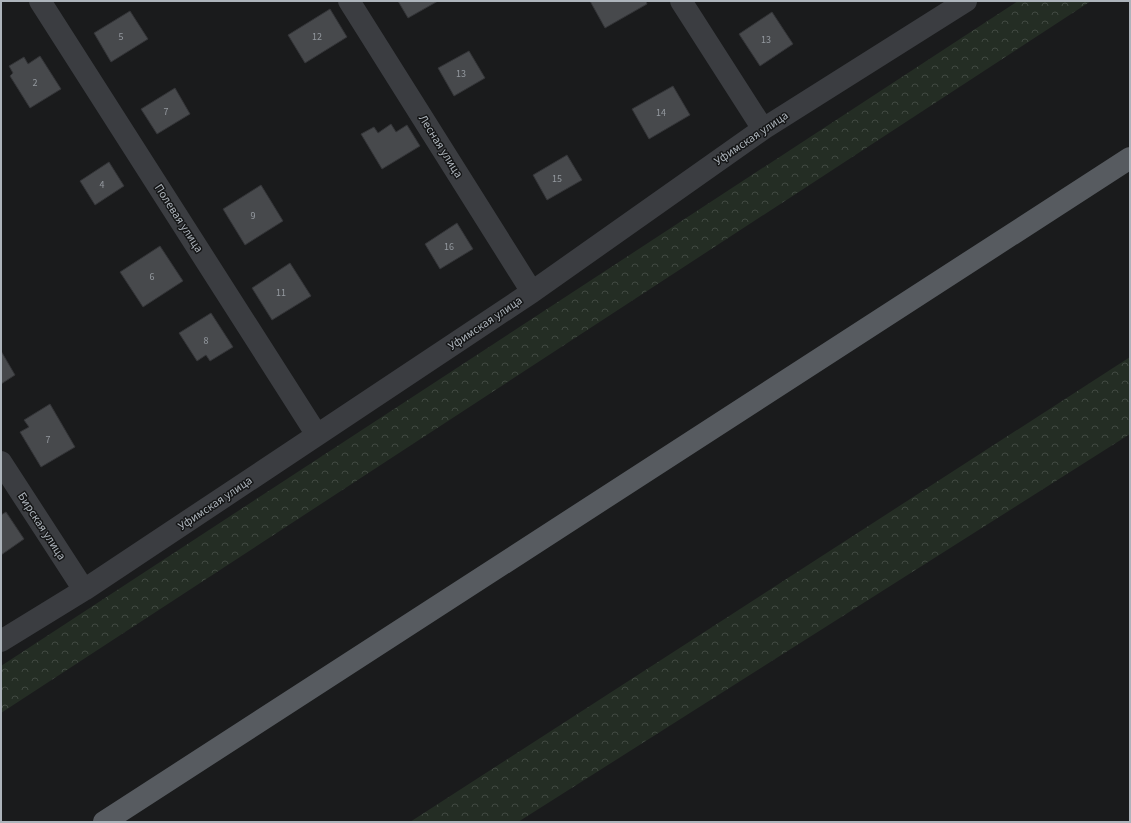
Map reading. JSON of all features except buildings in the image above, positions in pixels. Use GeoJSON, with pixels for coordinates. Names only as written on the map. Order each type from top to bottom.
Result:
{"type":"FeatureCollection","features":[{"type":"Feature","properties":{"kind":"main road"},"geometry":{"type":"LineString","coordinates":[[104,822],[1130,158]]}},
{"type":"Feature","properties":{"kind":"street","name":"Полевая улица"},"geometry":{"type":"LineString","coordinates":[[40,1],[317,435]]}},
{"type":"Feature","properties":{"kind":"street","name":"Лесная улица"},"geometry":{"type":"LineString","coordinates":[[349,1],[532,292]]}},
{"type":"Feature","properties":{"kind":"street"},"geometry":{"type":"LineString","coordinates":[[681,1],[763,129]]}},
{"type":"Feature","properties":{"kind":"street","name":"Уфимская улица"},"geometry":{"type":"LineString","coordinates":[[1,641],[84,590],[532,292],[763,129],[966,1]]}},
{"type":"Feature","properties":{"kind":"street","name":"Бирская улица"},"geometry":{"type":"LineString","coordinates":[[1,462],[84,590]]}},
{"type":"Feature","properties":{"kind":"green space"},"geometry":{"type":"Polygon","coordinates":[[[1018,1],[1091,1],[1,713],[1,666],[1018,1]]]}},
{"type":"Feature","properties":{"kind":"green space"},"geometry":{"type":"Polygon","coordinates":[[[1130,357],[1130,434],[518,822],[410,822],[1130,357]]]}}]}
